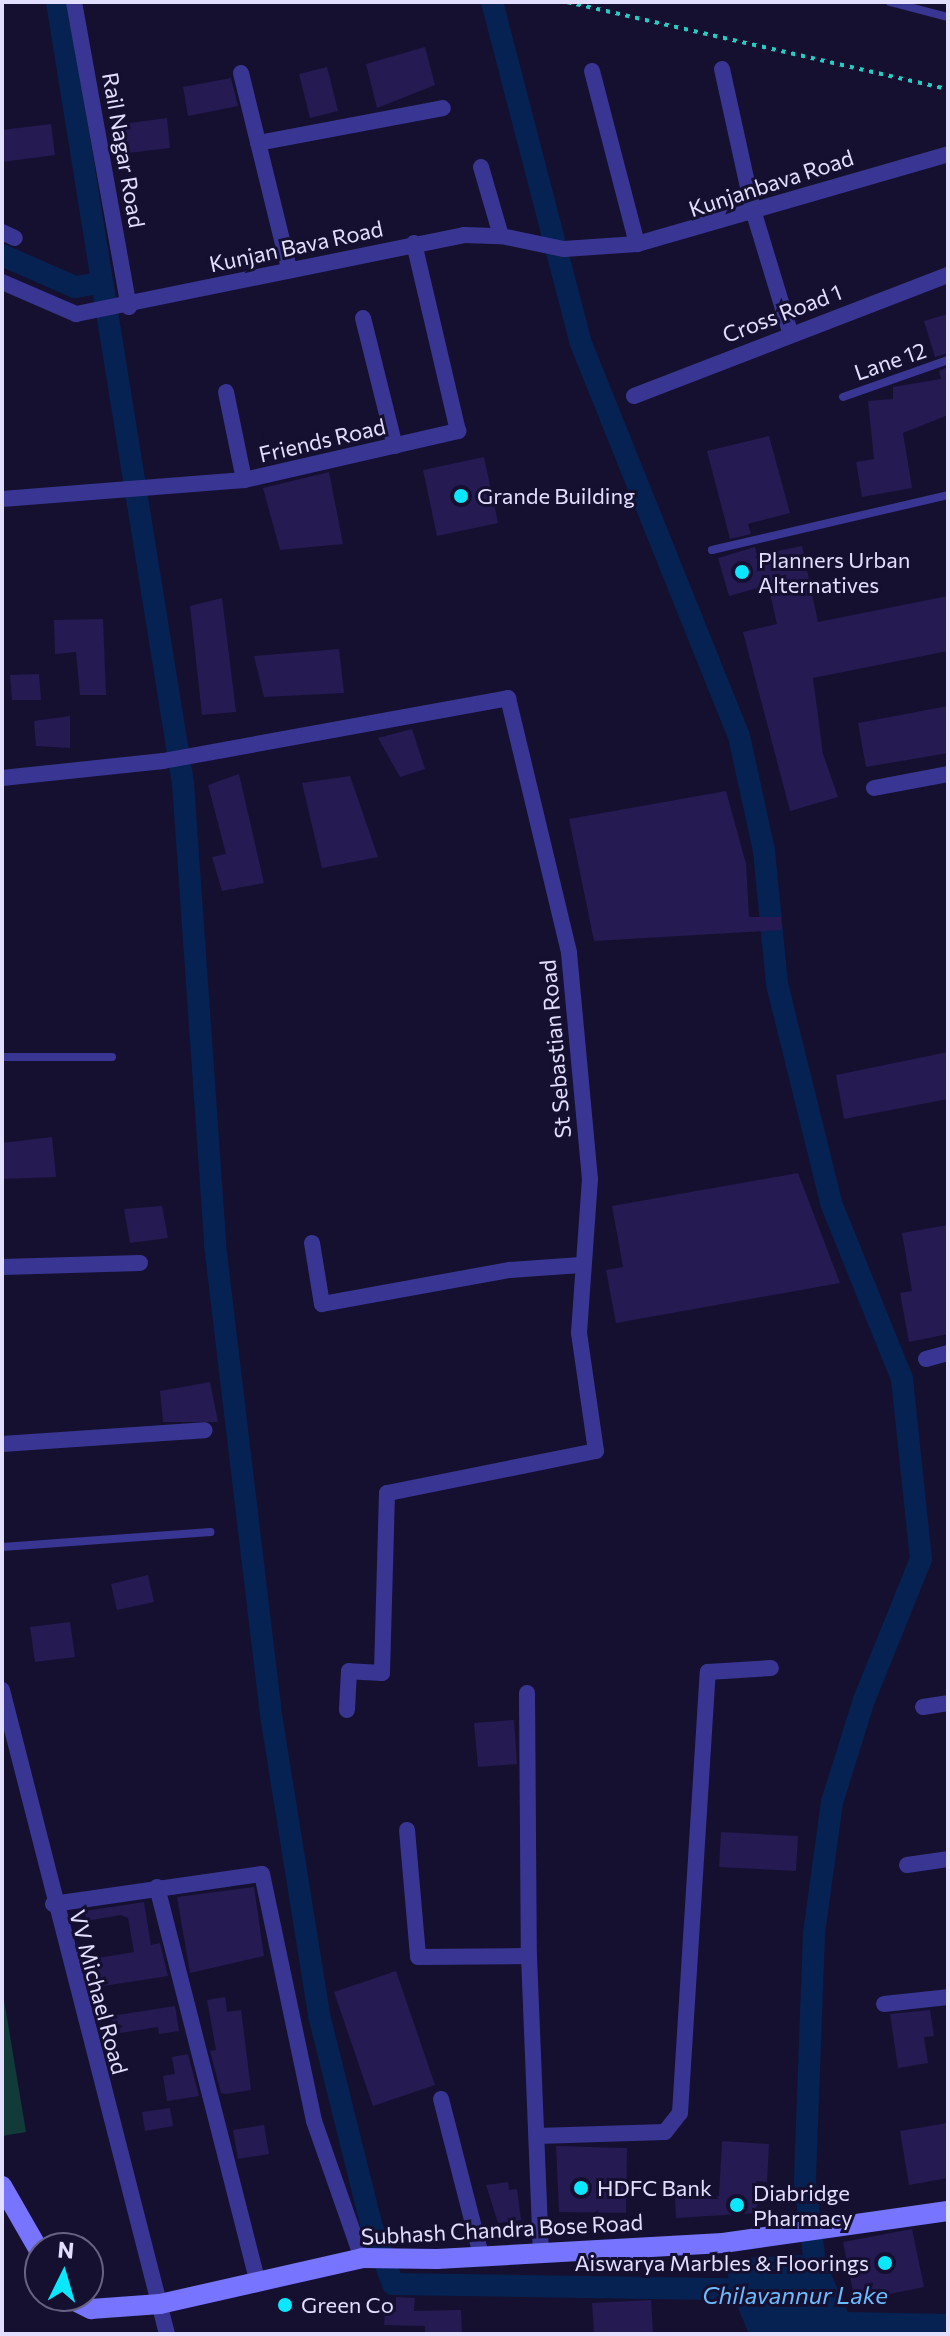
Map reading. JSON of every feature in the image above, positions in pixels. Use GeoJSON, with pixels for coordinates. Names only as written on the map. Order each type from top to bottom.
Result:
{"type":"FeatureCollection","features":[{"type":"Feature","properties":{"kind":"main road"},"geometry":{"type":"LineString","coordinates":[[2,2186],[28,2232]]}},
{"type":"Feature","properties":{"kind":"main road","name":"Subhash Chandra Bose Road"},"geometry":{"type":"LineString","coordinates":[[104,2308],[160,2304],[257,2279],[362,2258],[437,2259],[782,2237],[948,2211]]}},
{"type":"Feature","properties":{"kind":"street","name":"Rail Nagar Road"},"geometry":{"type":"LineString","coordinates":[[74,2],[129,307]]}},
{"type":"Feature","properties":{"kind":"street"},"geometry":{"type":"LineString","coordinates":[[722,69],[753,210],[790,332]]}},
{"type":"Feature","properties":{"kind":"street"},"geometry":{"type":"LineString","coordinates":[[592,71],[637,244]]}},
{"type":"Feature","properties":{"kind":"street"},"geometry":{"type":"LineString","coordinates":[[241,73],[289,269]]}},
{"type":"Feature","properties":{"kind":"street"},"geometry":{"type":"LineString","coordinates":[[258,143],[443,108]]}},
{"type":"Feature","properties":{"kind":"street","name":"Kunjanbava Road"},"geometry":{"type":"LineString","coordinates":[[606,248],[672,238],[753,210],[948,154]]}},
{"type":"Feature","properties":{"kind":"street"},"geometry":{"type":"LineString","coordinates":[[481,167],[501,236]]}},
{"type":"Feature","properties":{"kind":"street","name":"Kunjan Bava Road"},"geometry":{"type":"LineString","coordinates":[[2,282],[76,314],[129,307],[414,243],[501,236],[564,249],[606,248]]}},
{"type":"Feature","properties":{"kind":"street","name":"Friends Road"},"geometry":{"type":"LineString","coordinates":[[2,499],[153,491],[244,480],[458,431],[414,243]]}},
{"type":"Feature","properties":{"kind":"street","name":"Cross Road 1"},"geometry":{"type":"LineString","coordinates":[[634,396],[790,332],[948,275]]}},
{"type":"Feature","properties":{"kind":"street"},"geometry":{"type":"LineString","coordinates":[[363,318],[395,446]]}},
{"type":"Feature","properties":{"kind":"street"},"geometry":{"type":"LineString","coordinates":[[226,392],[244,480]]}},
{"type":"Feature","properties":{"kind":"street","name":"St Sebastian Road"},"geometry":{"type":"LineString","coordinates":[[2,778],[166,760],[508,698],[569,953],[590,1179],[581,1265],[579,1333],[596,1451],[387,1493],[382,1673],[349,1671],[347,1710]]}},
{"type":"Feature","properties":{"kind":"street"},"geometry":{"type":"LineString","coordinates":[[874,788],[948,774]]}},
{"type":"Feature","properties":{"kind":"street"},"geometry":{"type":"LineString","coordinates":[[312,1243],[322,1304],[510,1270],[581,1265]]}},
{"type":"Feature","properties":{"kind":"street"},"geometry":{"type":"LineString","coordinates":[[2,1267],[140,1263]]}},
{"type":"Feature","properties":{"kind":"street"},"geometry":{"type":"LineString","coordinates":[[926,1359],[948,1353]]}},
{"type":"Feature","properties":{"kind":"street"},"geometry":{"type":"LineString","coordinates":[[2,1444],[205,1430]]}},
{"type":"Feature","properties":{"kind":"street"},"geometry":{"type":"LineString","coordinates":[[537,2136],[665,2132],[680,2113],[708,1672],[771,1668]]}},
{"type":"Feature","properties":{"kind":"street","name":"VV Michael Road"},"geometry":{"type":"LineString","coordinates":[[2,1690],[53,1904],[167,2334]]}},
{"type":"Feature","properties":{"kind":"street"},"geometry":{"type":"LineString","coordinates":[[527,1693],[529,1956],[541,2251]]}},
{"type":"Feature","properties":{"kind":"street"},"geometry":{"type":"LineString","coordinates":[[923,1707],[948,1703]]}},
{"type":"Feature","properties":{"kind":"street"},"geometry":{"type":"LineString","coordinates":[[407,1830],[418,1957],[529,1956]]}},
{"type":"Feature","properties":{"kind":"street"},"geometry":{"type":"LineString","coordinates":[[907,1865],[948,1859]]}},
{"type":"Feature","properties":{"kind":"street"},"geometry":{"type":"LineString","coordinates":[[53,1904],[262,1874],[314,2121],[362,2258]]}},
{"type":"Feature","properties":{"kind":"street"},"geometry":{"type":"LineString","coordinates":[[157,1887],[257,2279]]}},
{"type":"Feature","properties":{"kind":"street"},"geometry":{"type":"LineString","coordinates":[[884,2004],[948,1997]]}},
{"type":"Feature","properties":{"kind":"street"},"geometry":{"type":"LineString","coordinates":[[441,2099],[481,2255]]}},
{"type":"Feature","properties":{"kind":"lane"},"geometry":{"type":"LineString","coordinates":[[890,2],[948,17]]}},
{"type":"Feature","properties":{"kind":"lane","name":"Lane 12"},"geometry":{"type":"LineString","coordinates":[[843,397],[948,360]]}},
{"type":"Feature","properties":{"kind":"lane"},"geometry":{"type":"LineString","coordinates":[[712,550],[948,495]]}},
{"type":"Feature","properties":{"kind":"lane"},"geometry":{"type":"LineString","coordinates":[[2,1057],[112,1057]]}},
{"type":"Feature","properties":{"kind":"lane"},"geometry":{"type":"LineString","coordinates":[[2,1547],[210,1532]]}},
{"type":"Feature","properties":{"kind":"path"},"geometry":{"type":"LineString","coordinates":[[567,2],[948,89]]}},
{"type":"Feature","properties":{"kind":"green space"},"geometry":{"type":"Polygon","coordinates":[[[2,1957],[4,2000],[26,2132],[2,2136],[2,1957]]]}},
{"type":"Feature","properties":{"kind":"water","name":"Chilavannur Lake"},"geometry":{"type":"Polygon","coordinates":[[[822,2254],[848,2312],[948,2314],[948,2334],[749,2334],[730,2289],[726,2259],[822,2254]]]}},
{"type":"Feature","properties":{"kind":"building"},"geometry":{"type":"Polygon","coordinates":[[[425,47],[435,85],[377,108],[366,64],[425,47]]]}},
{"type":"Feature","properties":{"kind":"building"},"geometry":{"type":"Polygon","coordinates":[[[327,67],[338,111],[310,118],[299,74],[327,67]]]}},
{"type":"Feature","properties":{"kind":"building"},"geometry":{"type":"Polygon","coordinates":[[[231,78],[238,106],[188,116],[183,87],[231,78]]]}},
{"type":"Feature","properties":{"kind":"building"},"geometry":{"type":"Polygon","coordinates":[[[167,118],[170,148],[119,154],[115,125],[167,118]]]}},
{"type":"Feature","properties":{"kind":"building"},"geometry":{"type":"Polygon","coordinates":[[[51,124],[55,155],[2,162],[2,130],[51,124]]]}},
{"type":"Feature","properties":{"kind":"building"},"geometry":{"type":"Polygon","coordinates":[[[948,314],[948,353],[935,357],[924,321],[948,314]]]}},
{"type":"Feature","properties":{"kind":"building"},"geometry":{"type":"Polygon","coordinates":[[[948,367],[948,415],[903,433],[912,488],[862,497],[856,462],[874,459],[868,401],[893,399],[893,387],[941,379],[939,371],[948,367]]]}},
{"type":"Feature","properties":{"kind":"building"},"geometry":{"type":"Polygon","coordinates":[[[769,436],[790,513],[748,524],[751,534],[730,539],[707,451],[769,436]]]}},
{"type":"Feature","properties":{"kind":"building","name":"Grande Building"},"geometry":{"type":"Polygon","coordinates":[[[484,457],[498,523],[437,536],[423,470],[484,457]]]}},
{"type":"Feature","properties":{"kind":"building"},"geometry":{"type":"Polygon","coordinates":[[[329,472],[343,544],[280,550],[263,488],[329,472]]]}},
{"type":"Feature","properties":{"kind":"building"},"geometry":{"type":"Polygon","coordinates":[[[802,546],[818,622],[948,596],[948,651],[813,678],[823,754],[838,797],[790,811],[743,632],[777,624],[768,585],[729,596],[718,558],[755,547],[757,555],[802,546]]]}},
{"type":"Feature","properties":{"kind":"building"},"geometry":{"type":"Polygon","coordinates":[[[222,598],[236,712],[202,715],[190,606],[222,598]]]}},
{"type":"Feature","properties":{"kind":"building"},"geometry":{"type":"Polygon","coordinates":[[[103,619],[106,695],[80,695],[76,652],[55,654],[54,620],[103,619]]]}},
{"type":"Feature","properties":{"kind":"building"},"geometry":{"type":"Polygon","coordinates":[[[339,649],[344,693],[264,697],[254,656],[339,649]]]}},
{"type":"Feature","properties":{"kind":"building"},"geometry":{"type":"Polygon","coordinates":[[[39,674],[41,700],[12,700],[10,675],[39,674]]]}},
{"type":"Feature","properties":{"kind":"building"},"geometry":{"type":"Polygon","coordinates":[[[948,706],[948,753],[866,767],[858,723],[948,706]]]}},
{"type":"Feature","properties":{"kind":"building"},"geometry":{"type":"Polygon","coordinates":[[[70,716],[70,748],[36,746],[34,721],[70,716]]]}},
{"type":"Feature","properties":{"kind":"building"},"geometry":{"type":"Polygon","coordinates":[[[412,729],[425,769],[400,777],[378,738],[412,729]]]}},
{"type":"Feature","properties":{"kind":"building"},"geometry":{"type":"Polygon","coordinates":[[[239,774],[264,883],[222,891],[212,857],[226,854],[208,785],[239,774]]]}},
{"type":"Feature","properties":{"kind":"building"},"geometry":{"type":"Polygon","coordinates":[[[350,776],[378,857],[322,868],[302,783],[350,776]]]}},
{"type":"Feature","properties":{"kind":"building"},"geometry":{"type":"Polygon","coordinates":[[[726,791],[746,864],[749,917],[781,917],[782,930],[594,941],[569,819],[726,791]]]}},
{"type":"Feature","properties":{"kind":"building"},"geometry":{"type":"Polygon","coordinates":[[[948,1052],[948,1099],[844,1119],[836,1075],[948,1052]]]}},
{"type":"Feature","properties":{"kind":"building"},"geometry":{"type":"Polygon","coordinates":[[[52,1137],[56,1177],[2,1179],[2,1143],[52,1137]]]}},
{"type":"Feature","properties":{"kind":"building"},"geometry":{"type":"Polygon","coordinates":[[[798,1173],[840,1283],[616,1323],[606,1270],[623,1267],[612,1206],[798,1173]]]}},
{"type":"Feature","properties":{"kind":"building"},"geometry":{"type":"Polygon","coordinates":[[[162,1206],[168,1238],[130,1243],[124,1209],[162,1206]]]}},
{"type":"Feature","properties":{"kind":"building"},"geometry":{"type":"Polygon","coordinates":[[[948,1225],[948,1334],[909,1342],[900,1293],[912,1291],[902,1233],[948,1225]]]}},
{"type":"Feature","properties":{"kind":"building"},"geometry":{"type":"Polygon","coordinates":[[[210,1382],[218,1422],[163,1422],[160,1391],[210,1382]]]}},
{"type":"Feature","properties":{"kind":"building"},"geometry":{"type":"Polygon","coordinates":[[[148,1575],[154,1602],[117,1610],[111,1584],[148,1575]]]}},
{"type":"Feature","properties":{"kind":"building"},"geometry":{"type":"Polygon","coordinates":[[[70,1622],[75,1657],[35,1662],[30,1627],[70,1622]]]}},
{"type":"Feature","properties":{"kind":"building"},"geometry":{"type":"Polygon","coordinates":[[[514,1720],[517,1764],[478,1767],[474,1723],[514,1720]]]}},
{"type":"Feature","properties":{"kind":"building"},"geometry":{"type":"Polygon","coordinates":[[[721,1832],[798,1836],[796,1871],[719,1867],[721,1832]]]}},
{"type":"Feature","properties":{"kind":"building"},"geometry":{"type":"Polygon","coordinates":[[[254,1887],[264,1956],[190,1973],[177,1897],[254,1887]]]}},
{"type":"Feature","properties":{"kind":"building"},"geometry":{"type":"Polygon","coordinates":[[[144,1902],[151,1945],[160,1943],[168,1976],[97,1987],[92,1959],[134,1952],[128,1918],[121,1915],[86,1921],[85,1911],[144,1902]]]}},
{"type":"Feature","properties":{"kind":"building"},"geometry":{"type":"Polygon","coordinates":[[[396,1971],[435,2085],[373,2106],[334,1992],[396,1971]]]}},
{"type":"Feature","properties":{"kind":"building"},"geometry":{"type":"Polygon","coordinates":[[[225,1997],[227,2012],[241,2010],[251,2090],[226,2094],[221,2093],[210,2051],[216,2050],[207,2000],[225,1997]]]}},
{"type":"Feature","properties":{"kind":"building"},"geometry":{"type":"Polygon","coordinates":[[[175,2006],[179,2031],[159,2034],[158,2027],[114,2034],[111,2016],[175,2006]]]}},
{"type":"Feature","properties":{"kind":"building"},"geometry":{"type":"Polygon","coordinates":[[[930,2010],[934,2036],[924,2037],[928,2063],[898,2068],[890,2014],[930,2010]]]}},
{"type":"Feature","properties":{"kind":"building"},"geometry":{"type":"Polygon","coordinates":[[[188,2054],[199,2096],[167,2101],[163,2076],[175,2074],[172,2057],[188,2054]]]}},
{"type":"Feature","properties":{"kind":"building"},"geometry":{"type":"Polygon","coordinates":[[[170,2108],[173,2126],[145,2131],[142,2112],[170,2108]]]}},
{"type":"Feature","properties":{"kind":"building"},"geometry":{"type":"Polygon","coordinates":[[[948,2123],[948,2178],[909,2185],[900,2131],[948,2123]]]}},
{"type":"Feature","properties":{"kind":"building"},"geometry":{"type":"Polygon","coordinates":[[[264,2125],[269,2154],[238,2159],[233,2130],[264,2125]]]}},
{"type":"Feature","properties":{"kind":"building"},"geometry":{"type":"Polygon","coordinates":[[[722,2141],[769,2144],[767,2182],[756,2181],[758,2213],[676,2218],[675,2198],[719,2196],[722,2141]]]}},
{"type":"Feature","properties":{"kind":"building"},"geometry":{"type":"Polygon","coordinates":[[[556,2146],[627,2148],[626,2213],[559,2212],[556,2146]]]}},
{"type":"Feature","properties":{"kind":"building"},"geometry":{"type":"Polygon","coordinates":[[[508,2182],[509,2190],[517,2189],[521,2220],[498,2223],[486,2185],[508,2182]]]}},
{"type":"Feature","properties":{"kind":"building"},"geometry":{"type":"Polygon","coordinates":[[[912,2229],[924,2287],[855,2301],[843,2242],[912,2229]]]}},
{"type":"Feature","properties":{"kind":"building"},"geometry":{"type":"Polygon","coordinates":[[[396,2297],[415,2298],[414,2311],[461,2310],[462,2334],[425,2334],[425,2326],[384,2325],[385,2312],[396,2312],[396,2297]]]}},
{"type":"Feature","properties":{"kind":"building"},"geometry":{"type":"Polygon","coordinates":[[[651,2300],[653,2334],[594,2334],[592,2303],[651,2300]]]}},
{"type":"Feature","properties":{"kind":"waterway"},"geometry":{"type":"LineString","coordinates":[[57,2],[183,783],[215,1245],[272,1721],[319,2015],[371,2224],[393,2284],[730,2289]]}},
{"type":"Feature","properties":{"kind":"waterway"},"geometry":{"type":"LineString","coordinates":[[492,2],[580,341],[739,736],[764,851],[777,984],[831,1203],[902,1379],[921,1559],[864,1700],[832,1802],[814,1933],[805,2184],[814,2255]]}},
{"type":"Feature","properties":{"kind":"waterway"},"geometry":{"type":"LineString","coordinates":[[2,255],[75,287],[99,283]]}},
{"type":"Feature","properties":{"kind":"place","name":"Grande Building"},"geometry":{"type":"Point","coordinates":[461,496]}},
{"type":"Feature","properties":{"kind":"place","name":"Planners Urban Alternatives"},"geometry":{"type":"Point","coordinates":[742,572]}},
{"type":"Feature","properties":{"kind":"place","name":"HDFC Bank"},"geometry":{"type":"Point","coordinates":[581,2188]}},
{"type":"Feature","properties":{"kind":"place","name":"Diabridge Pharmacy"},"geometry":{"type":"Point","coordinates":[737,2205]}},
{"type":"Feature","properties":{"kind":"place","name":"Aiswarya Marbles & Floorings"},"geometry":{"type":"Point","coordinates":[885,2263]}},
{"type":"Feature","properties":{"kind":"place","name":"Green Co"},"geometry":{"type":"Point","coordinates":[285,2305]}}]}
